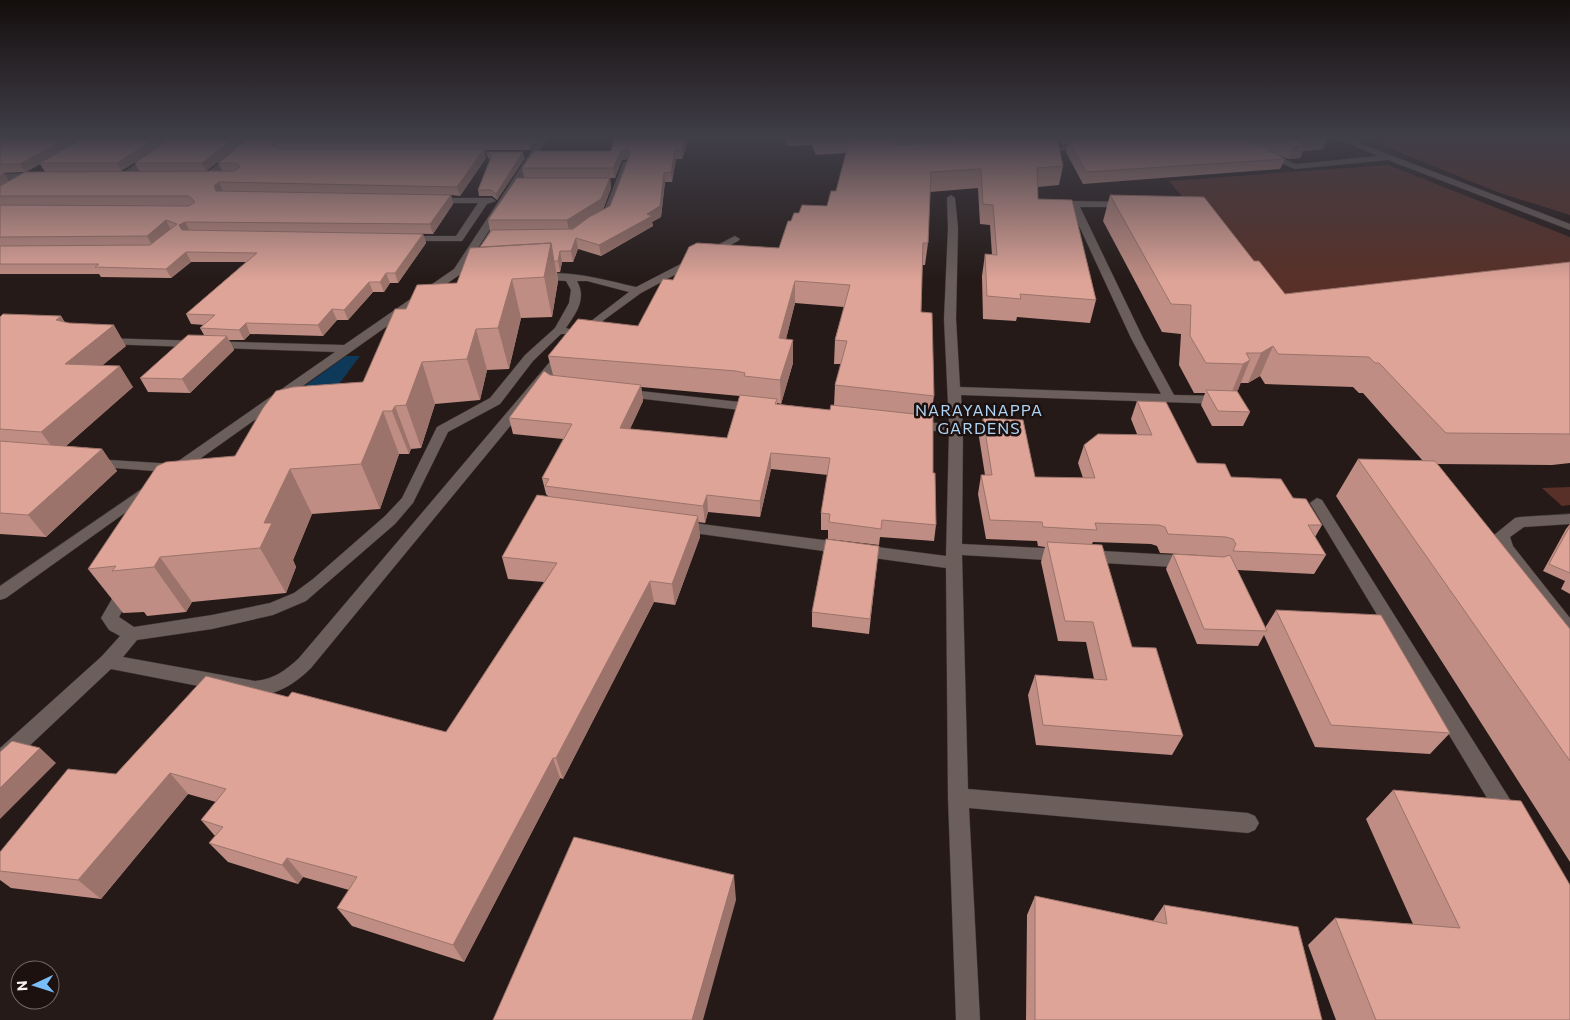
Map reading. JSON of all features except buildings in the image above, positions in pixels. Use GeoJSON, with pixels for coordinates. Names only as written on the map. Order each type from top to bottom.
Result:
{"type":"FeatureCollection","features":[{"type":"Feature","properties":{"kind":"street"},"geometry":{"type":"LineString","coordinates":[[0,594],[458,271],[486,236],[502,201],[517,186]]}},
{"type":"Feature","properties":{"kind":"street"},"geometry":{"type":"LineString","coordinates":[[602,216],[608,213],[613,186]]}},
{"type":"Feature","properties":{"kind":"street"},"geometry":{"type":"LineString","coordinates":[[1463,186],[1570,227]]}},
{"type":"Feature","properties":{"kind":"street"},"geometry":{"type":"LineString","coordinates":[[952,198],[950,319],[956,429],[955,556],[958,798],[968,1020]]}},
{"type":"Feature","properties":{"kind":"street"},"geometry":{"type":"LineString","coordinates":[[426,200],[502,201]]}},
{"type":"Feature","properties":{"kind":"street"},"geometry":{"type":"LineString","coordinates":[[390,239],[459,239],[484,201]]}},
{"type":"Feature","properties":{"kind":"street"},"geometry":{"type":"LineString","coordinates":[[1139,205],[1074,204],[1136,338],[1169,398]]}},
{"type":"Feature","properties":{"kind":"street"},"geometry":{"type":"LineString","coordinates":[[108,661],[255,689],[271,688],[286,682],[305,663],[580,334],[637,290],[735,239]]}},
{"type":"Feature","properties":{"kind":"street"},"geometry":{"type":"LineString","coordinates":[[523,278],[568,276],[603,280],[637,290]]}},
{"type":"Feature","properties":{"kind":"street"},"geometry":{"type":"LineString","coordinates":[[134,576],[110,618],[115,624],[132,634],[212,622],[273,609],[300,597],[319,583],[390,520],[408,500],[442,430],[484,410],[495,401],[528,358],[559,330],[570,313],[577,290],[576,284],[568,276]]}},
{"type":"Feature","properties":{"kind":"street"},"geometry":{"type":"LineString","coordinates":[[559,330],[580,334]]}},
{"type":"Feature","properties":{"kind":"street"},"geometry":{"type":"LineString","coordinates":[[92,339],[347,349]]}},
{"type":"Feature","properties":{"kind":"street"},"geometry":{"type":"LineString","coordinates":[[954,391],[1238,400]]}},
{"type":"Feature","properties":{"kind":"street"},"geometry":{"type":"LineString","coordinates":[[613,392],[770,409]]}},
{"type":"Feature","properties":{"kind":"street"},"geometry":{"type":"LineString","coordinates":[[897,423],[956,429]]}},
{"type":"Feature","properties":{"kind":"street"},"geometry":{"type":"LineString","coordinates":[[79,462],[177,469]]}},
{"type":"Feature","properties":{"kind":"street"},"geometry":{"type":"LineString","coordinates":[[1317,503],[1518,831]]}},
{"type":"Feature","properties":{"kind":"street"},"geometry":{"type":"LineString","coordinates":[[1570,519],[1520,522],[1502,535],[1506,548],[1570,630]]}},
{"type":"Feature","properties":{"kind":"street"},"geometry":{"type":"LineString","coordinates":[[664,524],[955,556],[1208,563]]}},
{"type":"Feature","properties":{"kind":"street"},"geometry":{"type":"LineString","coordinates":[[0,761],[108,661],[132,634]]}},
{"type":"Feature","properties":{"kind":"street"},"geometry":{"type":"LineString","coordinates":[[958,798],[1248,823]]}},
{"type":"Feature","properties":{"kind":"shaded area"},"geometry":{"type":"Polygon","coordinates":[[[1173,186],[1440,186],[1570,237],[1570,275],[1272,303],[1173,186]]]}},
{"type":"Feature","properties":{"kind":"shaded area"},"geometry":{"type":"Polygon","coordinates":[[[1482,186],[1570,186],[1570,215],[1482,186]]]}},
{"type":"Feature","properties":{"kind":"shaded area"},"geometry":{"type":"Polygon","coordinates":[[[1570,487],[1570,505],[1562,506],[1542,488],[1570,487]]]}},
{"type":"Feature","properties":{"kind":"water"},"geometry":{"type":"Polygon","coordinates":[[[346,356],[360,356],[324,404],[263,416],[346,356]]]}},
{"type":"Feature","properties":{"kind":"district","name":"NARAYANAPPA GARDENS"},"geometry":{"type":"Point","coordinates":[979,419]}}]}
